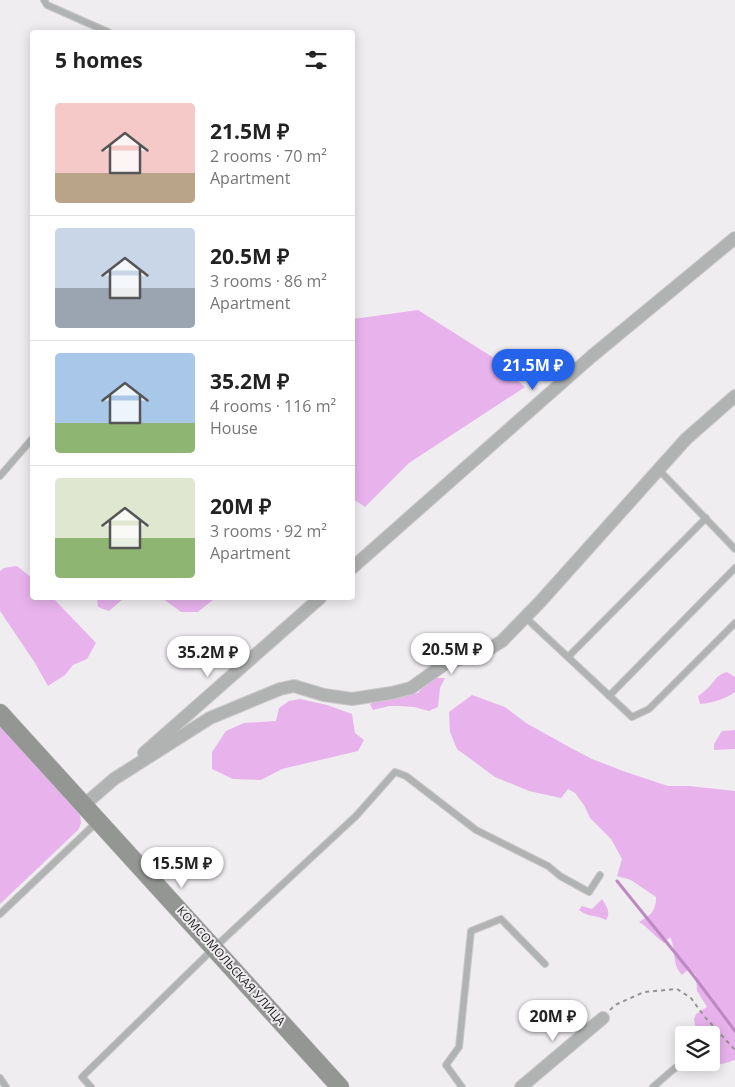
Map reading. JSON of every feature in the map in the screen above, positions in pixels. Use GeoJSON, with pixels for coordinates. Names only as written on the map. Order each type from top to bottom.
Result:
{"type":"FeatureCollection","features":[{"type":"Feature","properties":{"kind":"main road","name":"КОМСОМОЛЬСКАЯ УЛИЦА"},"geometry":{"type":"LineString","coordinates":[[0,712],[340,1087]]}},
{"type":"Feature","properties":{"kind":"street"},"geometry":{"type":"LineString","coordinates":[[355,565],[592,356],[735,238]]}},
{"type":"Feature","properties":{"kind":"street"},"geometry":{"type":"LineString","coordinates":[[114,780],[210,718],[280,689],[294,686],[324,695],[352,699],[392,694],[411,688],[446,663],[486,651],[502,641],[525,618],[686,439],[735,396]]}},
{"type":"Feature","properties":{"kind":"street"},"geometry":{"type":"LineString","coordinates":[[84,805],[318,600]]}},
{"type":"Feature","properties":{"kind":"street"},"geometry":{"type":"LineString","coordinates":[[521,1087],[603,1018]]}},
{"type":"Feature","properties":{"kind":"lane"},"geometry":{"type":"LineString","coordinates":[[44,0],[47,4],[104,30]]}},
{"type":"Feature","properties":{"kind":"lane"},"geometry":{"type":"LineString","coordinates":[[0,476],[30,441]]}},
{"type":"Feature","properties":{"kind":"lane"},"geometry":{"type":"LineString","coordinates":[[658,469],[735,549]]}},
{"type":"Feature","properties":{"kind":"lane"},"geometry":{"type":"LineString","coordinates":[[568,657],[706,518]]}},
{"type":"Feature","properties":{"kind":"lane"},"geometry":{"type":"LineString","coordinates":[[609,696],[735,568]]}},
{"type":"Feature","properties":{"kind":"lane"},"geometry":{"type":"LineString","coordinates":[[525,618],[632,717],[649,708],[735,623]]}},
{"type":"Feature","properties":{"kind":"lane"},"geometry":{"type":"LineString","coordinates":[[91,1087],[82,1077],[214,948],[356,816],[395,772],[406,776],[476,830],[548,866],[560,876],[590,892],[600,875]]}},
{"type":"Feature","properties":{"kind":"lane"},"geometry":{"type":"LineString","coordinates":[[0,914],[98,821]]}},
{"type":"Feature","properties":{"kind":"lane"},"geometry":{"type":"LineString","coordinates":[[462,1087],[446,1065],[459,1047],[471,931],[500,919],[545,964]]}},
{"type":"Feature","properties":{"kind":"lane"},"geometry":{"type":"LineString","coordinates":[[653,1087],[675,1068]]}},
{"type":"Feature","properties":{"kind":"lane"},"geometry":{"type":"LineString","coordinates":[[0,1078],[6,1087]]}},
{"type":"Feature","properties":{"kind":"path"},"geometry":{"type":"LineString","coordinates":[[603,1018],[615,1005],[644,992],[677,990],[691,998],[704,1016],[735,1050]]}},
{"type":"Feature","properties":{"kind":"shaded area"},"geometry":{"type":"Polygon","coordinates":[[[418,310],[494,358],[525,387],[409,463],[365,507],[355,500],[355,319],[418,310]]]}},
{"type":"Feature","properties":{"kind":"shaded area"},"geometry":{"type":"Polygon","coordinates":[[[17,566],[30,576],[30,600],[55,600],[96,643],[87,659],[73,665],[65,675],[48,686],[0,611],[0,571],[4,568],[17,566]]]}},
{"type":"Feature","properties":{"kind":"shaded area"},"geometry":{"type":"Polygon","coordinates":[[[97,600],[122,600],[109,611],[98,607],[97,600]]]}},
{"type":"Feature","properties":{"kind":"shaded area"},"geometry":{"type":"Polygon","coordinates":[[[165,600],[213,600],[198,612],[181,612],[165,600]]]}},
{"type":"Feature","properties":{"kind":"shaded area"},"geometry":{"type":"Polygon","coordinates":[[[727,672],[735,677],[735,692],[719,700],[700,704],[698,696],[718,677],[727,672]]]}},
{"type":"Feature","properties":{"kind":"shaded area"},"geometry":{"type":"Polygon","coordinates":[[[432,678],[445,678],[440,688],[438,707],[429,711],[399,706],[389,706],[373,710],[370,704],[378,700],[418,693],[432,678]]]}},
{"type":"Feature","properties":{"kind":"shaded area"},"geometry":{"type":"Polygon","coordinates":[[[472,695],[505,707],[526,723],[571,748],[592,759],[623,771],[668,786],[689,786],[735,791],[735,1060],[720,1064],[720,1026],[695,1026],[694,1019],[696,1014],[707,1007],[697,991],[696,975],[689,969],[682,975],[676,966],[670,937],[664,943],[639,922],[652,912],[656,897],[631,880],[617,876],[622,859],[611,839],[590,818],[584,805],[575,793],[568,789],[561,798],[529,791],[495,777],[457,749],[450,732],[449,712],[472,695]]]}},
{"type":"Feature","properties":{"kind":"shaded area"},"geometry":{"type":"Polygon","coordinates":[[[300,699],[327,705],[352,714],[355,733],[364,740],[358,751],[282,769],[261,780],[233,779],[212,769],[212,752],[226,731],[244,723],[276,721],[279,708],[289,701],[300,699]]]}},
{"type":"Feature","properties":{"kind":"shaded area"},"geometry":{"type":"Polygon","coordinates":[[[0,724],[77,809],[81,822],[78,830],[0,904],[0,724]]]}},
{"type":"Feature","properties":{"kind":"shaded area"},"geometry":{"type":"Polygon","coordinates":[[[735,730],[735,749],[714,750],[714,744],[722,731],[735,730]]]}},
{"type":"Feature","properties":{"kind":"shaded area"},"geometry":{"type":"Polygon","coordinates":[[[602,899],[608,912],[606,920],[585,914],[579,910],[582,906],[592,909],[602,899]]]}},
{"type":"Feature","properties":{"kind":"waterway"},"geometry":{"type":"LineString","coordinates":[[617,881],[693,975],[735,1031]]}}]}
